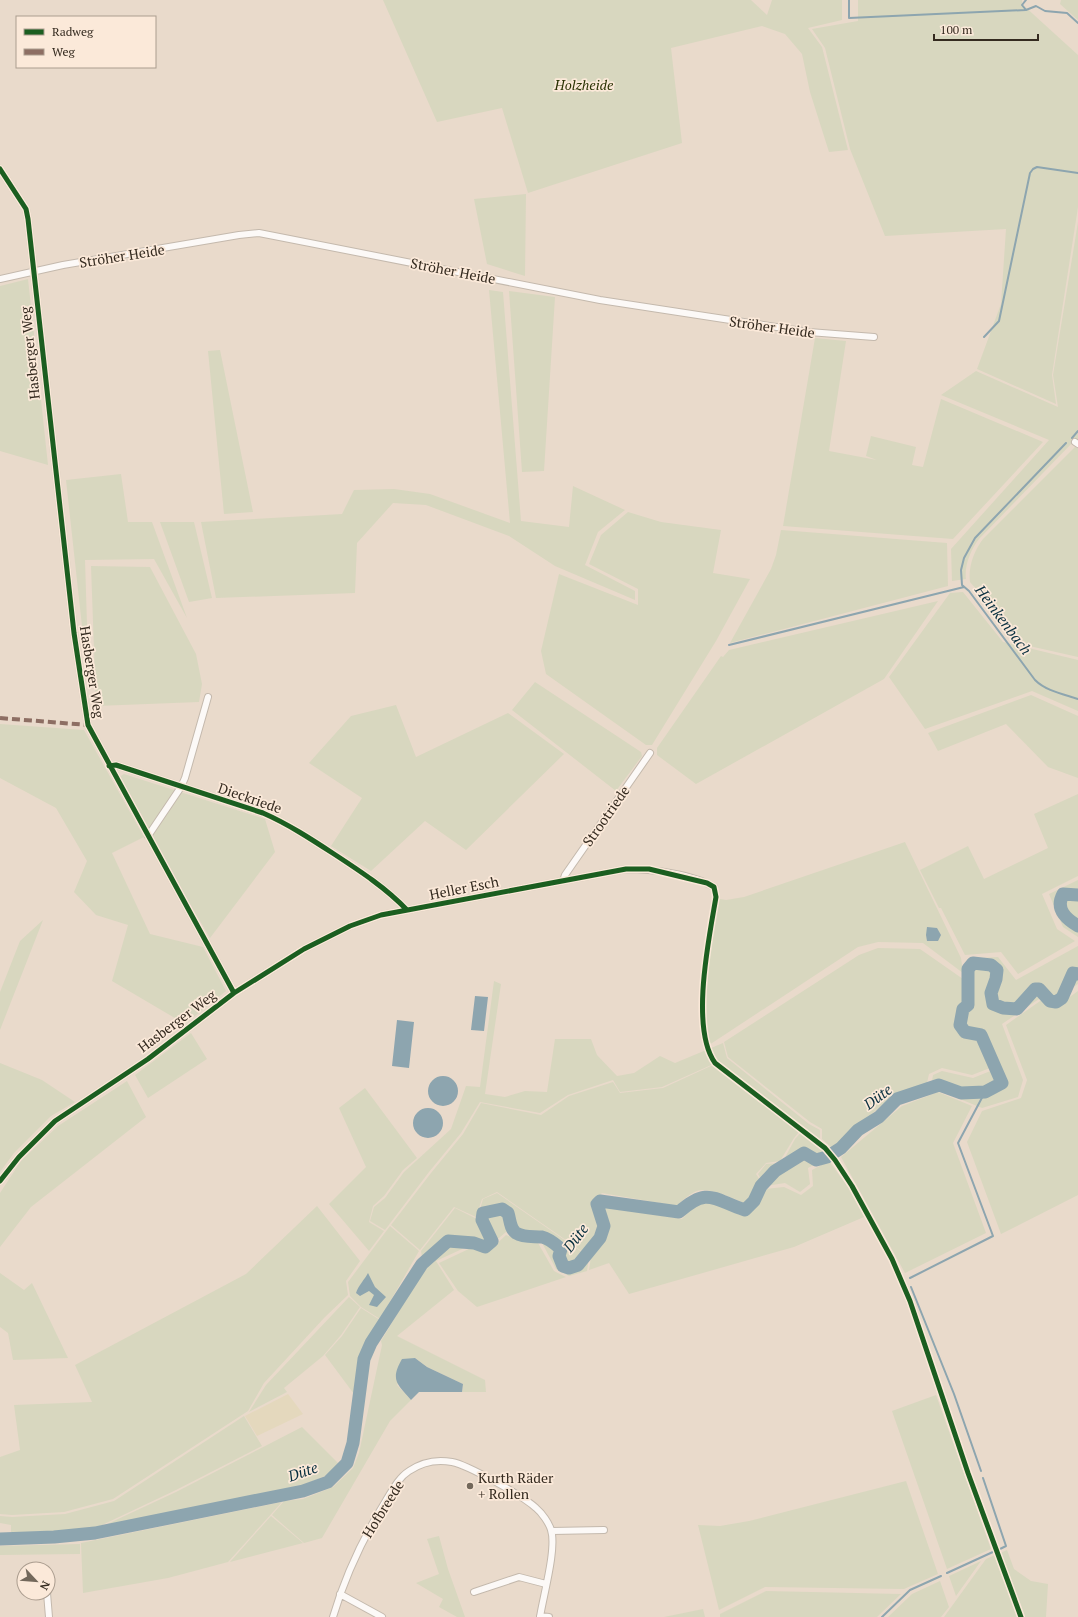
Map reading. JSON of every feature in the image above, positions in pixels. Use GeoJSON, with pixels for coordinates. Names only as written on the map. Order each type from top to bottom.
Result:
{"type":"FeatureCollection","features":[{"type":"Feature","properties":{"kind":"street","name":"Hasberger Weg"},"geometry":{"type":"LineString","coordinates":[[0,169],[26,209],[76,648],[88,725],[234,993],[148,1059],[55,1121],[18,1157],[0,1181]]}},
{"type":"Feature","properties":{"kind":"street","name":"Ströher Heide"},"geometry":{"type":"LineString","coordinates":[[0,279],[33,271],[239,235],[259,233],[600,300],[809,332],[874,337]]}},
{"type":"Feature","properties":{"kind":"street"},"geometry":{"type":"LineString","coordinates":[[148,836],[181,787],[185,778],[208,697]]}},
{"type":"Feature","properties":{"kind":"street","name":"Strootriede"},"geometry":{"type":"LineString","coordinates":[[564,881],[565,875],[650,753]]}},
{"type":"Feature","properties":{"kind":"street","name":"Dieckriede"},"geometry":{"type":"LineString","coordinates":[[109,766],[116,765],[263,813],[283,822],[360,871],[392,894],[407,910]]}},
{"type":"Feature","properties":{"kind":"street","name":"Heller Esch"},"geometry":{"type":"LineString","coordinates":[[234,993],[304,949],[350,926],[381,915],[626,869],[649,869],[700,880],[714,887]]}},
{"type":"Feature","properties":{"kind":"street","name":"Hofbreede"},"geometry":{"type":"LineString","coordinates":[[333,1617],[340,1594],[368,1530],[397,1482],[407,1472],[420,1464],[436,1460],[453,1462],[468,1467],[537,1508],[546,1519],[552,1531]]}},
{"type":"Feature","properties":{"kind":"street"},"geometry":{"type":"LineString","coordinates":[[549,1617],[540,1617],[550,1566],[552,1531],[604,1530]]}},
{"type":"Feature","properties":{"kind":"street"},"geometry":{"type":"LineString","coordinates":[[474,1592],[519,1577],[546,1584]]}},
{"type":"Feature","properties":{"kind":"street"},"geometry":{"type":"LineString","coordinates":[[340,1594],[382,1617]]}},
{"type":"Feature","properties":{"kind":"street"},"geometry":{"type":"LineString","coordinates":[[48,1601],[49,1617]]}},
{"type":"Feature","properties":{"kind":"green space","name":"Holzheide"},"geometry":{"type":"Polygon","coordinates":[[[383,0],[751,0],[767,15],[772,0],[842,0],[842,20],[808,28],[822,47],[848,150],[829,152],[810,92],[802,54],[785,34],[762,26],[671,48],[682,143],[528,193],[502,108],[437,122],[383,0]]]}},
{"type":"Feature","properties":{"kind":"green space"},"geometry":{"type":"Polygon","coordinates":[[[858,0],[1022,0],[1022,4],[1078,55],[1078,207],[1052,375],[1056,404],[977,369],[1001,304],[1006,229],[885,236],[850,149],[825,48],[812,29],[858,21],[858,0]]]}},
{"type":"Feature","properties":{"kind":"green space"},"geometry":{"type":"Polygon","coordinates":[[[1061,0],[1078,0],[1078,20],[1060,4],[1061,0]]]}},
{"type":"Feature","properties":{"kind":"green space"},"geometry":{"type":"Polygon","coordinates":[[[526,194],[525,276],[487,264],[474,199],[526,194]]]}},
{"type":"Feature","properties":{"kind":"green space"},"geometry":{"type":"Polygon","coordinates":[[[1078,222],[1078,441],[1075,440],[979,539],[969,558],[966,569],[966,579],[952,581],[951,549],[1049,440],[941,395],[976,371],[1058,407],[1053,375],[1078,222]]]}},
{"type":"Feature","properties":{"kind":"green space"},"geometry":{"type":"Polygon","coordinates":[[[28,279],[48,465],[0,451],[0,286],[28,279]]]}},
{"type":"Feature","properties":{"kind":"green space"},"geometry":{"type":"Polygon","coordinates":[[[489,290],[503,292],[521,521],[569,527],[573,486],[625,510],[598,532],[585,565],[635,591],[635,600],[555,566],[509,536],[426,505],[393,503],[357,543],[355,593],[216,598],[201,522],[342,514],[354,490],[394,489],[430,494],[510,523],[489,290]]]}},
{"type":"Feature","properties":{"kind":"green space"},"geometry":{"type":"Polygon","coordinates":[[[509,291],[555,297],[544,471],[522,472],[509,291]]]}},
{"type":"Feature","properties":{"kind":"green space"},"geometry":{"type":"Polygon","coordinates":[[[815,338],[846,341],[829,451],[877,460],[866,456],[871,436],[916,447],[912,465],[923,467],[941,399],[1043,442],[953,539],[783,526],[815,338]]]}},
{"type":"Feature","properties":{"kind":"green space"},"geometry":{"type":"Polygon","coordinates":[[[220,350],[253,512],[224,514],[208,351],[220,350]]]}},
{"type":"Feature","properties":{"kind":"green space"},"geometry":{"type":"Polygon","coordinates":[[[1075,447],[1078,448],[1078,657],[1025,645],[970,582],[972,559],[983,539],[1075,447]]]}},
{"type":"Feature","properties":{"kind":"green space"},"geometry":{"type":"Polygon","coordinates":[[[121,474],[128,522],[152,522],[187,618],[154,559],[85,560],[89,690],[66,480],[121,474]]]}},
{"type":"Feature","properties":{"kind":"green space"},"geometry":{"type":"Polygon","coordinates":[[[628,512],[661,522],[721,530],[713,573],[750,579],[716,641],[652,745],[646,745],[546,674],[541,651],[559,574],[638,605],[638,589],[589,564],[601,535],[628,512]]]}},
{"type":"Feature","properties":{"kind":"green space"},"geometry":{"type":"Polygon","coordinates":[[[160,522],[194,522],[212,598],[189,602],[160,522]]]}},
{"type":"Feature","properties":{"kind":"green space"},"geometry":{"type":"Polygon","coordinates":[[[781,530],[947,543],[948,586],[730,643],[771,569],[776,555],[781,530]]]}},
{"type":"Feature","properties":{"kind":"green space"},"geometry":{"type":"Polygon","coordinates":[[[91,566],[150,567],[196,654],[202,684],[199,702],[96,706],[91,566]]]}},
{"type":"Feature","properties":{"kind":"green space"},"geometry":{"type":"Polygon","coordinates":[[[963,592],[1003,642],[1078,660],[1078,711],[1032,691],[925,729],[889,677],[950,593],[963,592]]]}},
{"type":"Feature","properties":{"kind":"green space"},"geometry":{"type":"Polygon","coordinates":[[[938,601],[884,679],[696,784],[657,755],[657,748],[721,656],[723,657],[729,650],[938,601]]]}},
{"type":"Feature","properties":{"kind":"green space"},"geometry":{"type":"Polygon","coordinates":[[[535,682],[641,752],[642,756],[616,791],[512,710],[535,682]]]}},
{"type":"Feature","properties":{"kind":"green space"},"geometry":{"type":"Polygon","coordinates":[[[1031,695],[1078,716],[1078,778],[1048,767],[1006,724],[938,751],[928,733],[1031,695]]]}},
{"type":"Feature","properties":{"kind":"green space"},"geometry":{"type":"Polygon","coordinates":[[[396,705],[416,757],[508,713],[564,754],[466,850],[425,821],[371,871],[331,846],[362,798],[309,763],[351,716],[396,705]]]}},
{"type":"Feature","properties":{"kind":"green space"},"geometry":{"type":"Polygon","coordinates":[[[0,724],[84,730],[144,837],[112,853],[150,934],[203,947],[226,991],[185,1024],[112,981],[128,925],[96,915],[74,892],[87,861],[56,808],[0,778],[0,724]]]}},
{"type":"Feature","properties":{"kind":"green space"},"geometry":{"type":"Polygon","coordinates":[[[124,774],[265,819],[275,852],[210,938],[116,779],[124,774]]]}},
{"type":"Feature","properties":{"kind":"green space"},"geometry":{"type":"Polygon","coordinates":[[[1078,794],[1078,876],[1042,894],[1057,929],[1075,941],[1018,974],[1001,952],[965,955],[920,870],[968,846],[984,879],[1048,848],[1034,814],[1078,794]]]}},
{"type":"Feature","properties":{"kind":"green space"},"geometry":{"type":"Polygon","coordinates":[[[905,842],[961,958],[963,973],[923,943],[878,942],[858,947],[709,1045],[706,1009],[707,972],[717,900],[744,897],[905,842]]]}},
{"type":"Feature","properties":{"kind":"green space"},"geometry":{"type":"Polygon","coordinates":[[[1078,880],[1078,937],[1063,927],[1049,894],[1078,880]]]}},
{"type":"Feature","properties":{"kind":"green space"},"geometry":{"type":"Polygon","coordinates":[[[43,920],[0,1030],[0,992],[20,941],[43,920]]]}},
{"type":"Feature","properties":{"kind":"green space"},"geometry":{"type":"Polygon","coordinates":[[[1078,946],[1078,984],[1059,996],[1053,997],[1048,993],[1002,1024],[1023,1080],[1018,1097],[982,1108],[938,1090],[930,1093],[933,1075],[942,1071],[973,1078],[998,1068],[984,1033],[968,1030],[964,1024],[966,1012],[973,1008],[972,971],[967,959],[998,957],[1016,980],[1078,946]]]}},
{"type":"Feature","properties":{"kind":"green space"},"geometry":{"type":"Polygon","coordinates":[[[878,948],[920,949],[963,979],[964,1003],[959,1007],[955,1027],[963,1037],[978,1039],[990,1068],[972,1075],[942,1068],[929,1074],[927,1083],[894,1095],[832,1148],[822,1139],[822,1129],[810,1122],[728,1057],[724,1042],[859,955],[878,948]]]}},
{"type":"Feature","properties":{"kind":"green space"},"geometry":{"type":"Polygon","coordinates":[[[494,981],[501,984],[485,1094],[505,1097],[525,1091],[547,1092],[555,1039],[591,1039],[597,1055],[617,1076],[634,1073],[660,1056],[675,1063],[723,1043],[727,1058],[809,1124],[820,1130],[820,1148],[827,1158],[808,1168],[810,1184],[800,1192],[785,1183],[765,1186],[758,1174],[766,1164],[782,1163],[795,1139],[804,1129],[718,1062],[662,1087],[620,1092],[613,1080],[568,1095],[540,1113],[480,1102],[461,1133],[385,1230],[370,1221],[374,1207],[385,1198],[404,1172],[451,1129],[466,1086],[480,1087],[494,981]]]}},
{"type":"Feature","properties":{"kind":"green space"},"geometry":{"type":"Polygon","coordinates":[[[1078,991],[1078,1195],[1001,1234],[967,1142],[982,1111],[1021,1098],[1027,1080],[1006,1025],[1043,999],[1050,1005],[1056,1007],[1078,991]]]}},
{"type":"Feature","properties":{"kind":"green space"},"geometry":{"type":"Polygon","coordinates":[[[191,1033],[207,1059],[148,1098],[135,1075],[191,1033]]]}},
{"type":"Feature","properties":{"kind":"green space"},"geometry":{"type":"Polygon","coordinates":[[[0,1063],[42,1080],[75,1102],[51,1116],[14,1153],[0,1172],[0,1063]]]}},
{"type":"Feature","properties":{"kind":"green space"},"geometry":{"type":"Polygon","coordinates":[[[713,1065],[799,1132],[780,1161],[766,1163],[756,1174],[760,1180],[752,1198],[744,1203],[706,1190],[694,1192],[677,1206],[602,1193],[591,1204],[598,1225],[597,1234],[583,1252],[497,1192],[482,1199],[476,1217],[454,1207],[420,1250],[391,1225],[463,1134],[481,1103],[541,1115],[569,1096],[613,1082],[620,1093],[663,1088],[713,1065]]]}},
{"type":"Feature","properties":{"kind":"green space"},"geometry":{"type":"Polygon","coordinates":[[[127,1081],[146,1117],[31,1207],[0,1247],[0,1193],[21,1161],[58,1126],[127,1081]]]}},
{"type":"Feature","properties":{"kind":"green space"},"geometry":{"type":"Polygon","coordinates":[[[365,1088],[417,1158],[403,1170],[384,1196],[373,1206],[369,1222],[384,1231],[369,1251],[329,1204],[366,1167],[339,1108],[365,1088]]]}},
{"type":"Feature","properties":{"kind":"green space"},"geometry":{"type":"Polygon","coordinates":[[[938,1092],[972,1106],[953,1143],[986,1233],[905,1273],[841,1157],[902,1106],[938,1092]]]}},
{"type":"Feature","properties":{"kind":"green space"},"geometry":{"type":"Polygon","coordinates":[[[829,1161],[848,1187],[864,1217],[794,1247],[629,1294],[609,1263],[589,1270],[591,1257],[605,1241],[610,1226],[604,1207],[682,1219],[699,1204],[713,1203],[746,1216],[759,1203],[765,1189],[784,1187],[801,1195],[813,1186],[812,1170],[829,1161]]]}},
{"type":"Feature","properties":{"kind":"green space"},"geometry":{"type":"Polygon","coordinates":[[[497,1193],[589,1257],[587,1271],[569,1276],[556,1269],[541,1241],[523,1239],[506,1232],[486,1249],[473,1244],[436,1261],[454,1290],[397,1336],[485,1380],[486,1392],[462,1392],[463,1384],[427,1367],[415,1358],[397,1385],[411,1400],[390,1421],[322,1538],[304,1543],[272,1515],[284,1501],[303,1499],[333,1487],[353,1468],[359,1453],[382,1345],[381,1341],[424,1269],[421,1251],[455,1208],[477,1219],[483,1199],[497,1193]]]}},
{"type":"Feature","properties":{"kind":"green space"},"geometry":{"type":"Polygon","coordinates":[[[317,1206],[360,1261],[346,1281],[348,1295],[325,1317],[264,1383],[248,1411],[113,1499],[64,1512],[12,1515],[0,1514],[0,1457],[20,1450],[14,1405],[92,1402],[75,1365],[246,1274],[317,1206]]]}},
{"type":"Feature","properties":{"kind":"green space"},"geometry":{"type":"Polygon","coordinates":[[[390,1226],[419,1251],[380,1319],[361,1307],[350,1296],[348,1282],[390,1226]]]}},
{"type":"Feature","properties":{"kind":"green space"},"geometry":{"type":"Polygon","coordinates":[[[506,1235],[523,1242],[538,1243],[554,1271],[566,1277],[477,1307],[458,1291],[439,1263],[473,1247],[487,1253],[506,1235]]]}},
{"type":"Feature","properties":{"kind":"green space"},"geometry":{"type":"Polygon","coordinates":[[[0,1273],[24,1290],[32,1283],[68,1358],[13,1360],[8,1333],[0,1327],[0,1273]]]}},
{"type":"Feature","properties":{"kind":"green space"},"geometry":{"type":"Polygon","coordinates":[[[349,1297],[360,1307],[341,1335],[323,1356],[284,1388],[287,1392],[249,1412],[266,1385],[349,1297]]]}},
{"type":"Feature","properties":{"kind":"green space"},"geometry":{"type":"Polygon","coordinates":[[[361,1308],[380,1320],[366,1341],[360,1358],[354,1394],[325,1355],[342,1336],[361,1308]]]}},
{"type":"Feature","properties":{"kind":"green space"},"geometry":{"type":"Polygon","coordinates":[[[936,1395],[991,1549],[947,1569],[892,1411],[936,1395]]]}},
{"type":"Feature","properties":{"kind":"green space"},"geometry":{"type":"Polygon","coordinates":[[[244,1416],[262,1446],[176,1490],[100,1526],[61,1533],[11,1537],[11,1525],[0,1523],[0,1516],[12,1517],[65,1514],[114,1501],[244,1416]]]}},
{"type":"Feature","properties":{"kind":"green space"},"geometry":{"type":"Polygon","coordinates":[[[302,1427],[339,1464],[325,1476],[303,1485],[103,1526],[176,1492],[302,1427]]]}},
{"type":"Feature","properties":{"kind":"green space"},"geometry":{"type":"Polygon","coordinates":[[[906,1481],[938,1574],[904,1589],[765,1587],[719,1610],[698,1525],[720,1526],[749,1521],[906,1481]]]}},
{"type":"Feature","properties":{"kind":"green space"},"geometry":{"type":"Polygon","coordinates":[[[282,1502],[228,1562],[168,1578],[83,1593],[81,1543],[282,1502]]]}},
{"type":"Feature","properties":{"kind":"green space"},"geometry":{"type":"Polygon","coordinates":[[[271,1516],[303,1543],[230,1562],[271,1516]]]}},
{"type":"Feature","properties":{"kind":"green space"},"geometry":{"type":"Polygon","coordinates":[[[439,1536],[448,1569],[465,1617],[457,1617],[439,1607],[443,1599],[416,1583],[439,1574],[427,1539],[439,1536]]]}},
{"type":"Feature","properties":{"kind":"green space"},"geometry":{"type":"Polygon","coordinates":[[[80,1544],[80,1554],[0,1555],[0,1546],[80,1544]]]}},
{"type":"Feature","properties":{"kind":"green space"},"geometry":{"type":"Polygon","coordinates":[[[1007,1550],[1014,1569],[1031,1581],[1048,1584],[1046,1617],[944,1617],[986,1559],[1007,1550]]]}},
{"type":"Feature","properties":{"kind":"green space"},"geometry":{"type":"Polygon","coordinates":[[[981,1561],[956,1596],[949,1576],[981,1561]]]}},
{"type":"Feature","properties":{"kind":"green space"},"geometry":{"type":"Polygon","coordinates":[[[940,1581],[949,1607],[941,1617],[888,1617],[912,1594],[940,1581]]]}},
{"type":"Feature","properties":{"kind":"green space"},"geometry":{"type":"Polygon","coordinates":[[[766,1591],[901,1594],[877,1617],[720,1617],[720,1614],[766,1591]]]}},
{"type":"Feature","properties":{"kind":"green space"},"geometry":{"type":"Polygon","coordinates":[[[703,1609],[705,1617],[664,1617],[703,1609]]]}},
{"type":"Feature","properties":{"kind":"sand"},"geometry":{"type":"Polygon","coordinates":[[[288,1394],[303,1414],[257,1436],[245,1416],[288,1394]]]}},
{"type":"Feature","properties":{"kind":"water"},"geometry":{"type":"Polygon","coordinates":[[[927,927],[937,928],[941,935],[938,941],[927,941],[927,927]]]}},
{"type":"Feature","properties":{"kind":"water"},"geometry":{"type":"Polygon","coordinates":[[[475,996],[488,997],[484,1031],[471,1030],[475,996]]]}},
{"type":"Feature","properties":{"kind":"water"},"geometry":{"type":"Polygon","coordinates":[[[397,1020],[414,1022],[409,1068],[392,1066],[397,1020]]]}},
{"type":"Feature","properties":{"kind":"water"},"geometry":{"type":"Polygon","coordinates":[[[443,1076],[449,1077],[457,1085],[457,1097],[449,1105],[443,1106],[437,1105],[429,1097],[428,1091],[429,1085],[437,1077],[443,1076]]]}},
{"type":"Feature","properties":{"kind":"water"},"geometry":{"type":"Polygon","coordinates":[[[428,1108],[439,1112],[443,1123],[439,1134],[428,1138],[417,1134],[413,1123],[417,1112],[428,1108]]]}},
{"type":"Feature","properties":{"kind":"water"},"geometry":{"type":"Polygon","coordinates":[[[368,1273],[375,1287],[386,1297],[377,1307],[369,1305],[374,1295],[369,1291],[360,1296],[356,1293],[368,1273]]]}},
{"type":"Feature","properties":{"kind":"water"},"geometry":{"type":"Polygon","coordinates":[[[415,1358],[427,1367],[463,1384],[462,1392],[419,1392],[411,1400],[399,1386],[396,1372],[402,1359],[415,1358]]]}},
{"type":"Feature","properties":{"kind":"waterway"},"geometry":{"type":"LineString","coordinates":[[849,0],[849,18],[1026,10]]}},
{"type":"Feature","properties":{"kind":"waterway","name":"Heinkenbach"},"geometry":{"type":"LineString","coordinates":[[1026,0],[1022,5],[1026,10],[1036,6],[1045,11],[1067,13],[1078,23]]}},
{"type":"Feature","properties":{"kind":"waterway"},"geometry":{"type":"LineString","coordinates":[[984,337],[999,321],[1030,173],[1037,167],[1078,173]]}},
{"type":"Feature","properties":{"kind":"waterway","name":"Heinkenbach"},"geometry":{"type":"LineString","coordinates":[[1072,438],[1078,431]]}},
{"type":"Feature","properties":{"kind":"waterway","name":"Heinkenbach"},"geometry":{"type":"LineString","coordinates":[[1066,443],[975,538],[964,558],[961,570],[962,585],[969,591],[1035,680],[1049,690],[1078,699]]}},
{"type":"Feature","properties":{"kind":"waterway"},"geometry":{"type":"LineString","coordinates":[[729,645],[964,587]]}},
{"type":"Feature","properties":{"kind":"waterway","name":"Düte"},"geometry":{"type":"LineString","coordinates":[[1078,895],[1063,894],[1060,904],[1066,917],[1078,926]]}},
{"type":"Feature","properties":{"kind":"waterway","name":"Düte"},"geometry":{"type":"LineString","coordinates":[[0,1539],[54,1537],[95,1533],[303,1491],[328,1482],[347,1463],[353,1443],[364,1359],[371,1343],[422,1264],[448,1241],[474,1243],[485,1247],[492,1241],[482,1220],[483,1213],[502,1209],[508,1213],[511,1226],[516,1233],[519,1235],[545,1238],[561,1249],[559,1256],[563,1266],[569,1268],[578,1265],[600,1238],[604,1226],[597,1204],[600,1201],[679,1212],[697,1199],[704,1197],[718,1199],[745,1210],[754,1201],[761,1186],[775,1171],[804,1153],[816,1160],[827,1157],[841,1148],[858,1130],[879,1117],[897,1099],[939,1085],[961,1093],[985,1092],[1002,1083],[981,1035],[965,1032],[960,1025],[963,1009],[968,1005],[968,969],[973,963],[991,965],[997,970],[996,979],[991,993],[993,1004],[1003,1008],[1017,1009],[1035,989],[1039,989],[1050,1001],[1056,1002],[1062,998],[1073,973],[1078,974]]}},
{"type":"Feature","properties":{"kind":"waterway"},"geometry":{"type":"LineString","coordinates":[[910,1278],[993,1236],[958,1143],[985,1092]]}},
{"type":"Feature","properties":{"kind":"waterway"},"geometry":{"type":"LineString","coordinates":[[911,1287],[954,1394],[981,1471]]}},
{"type":"Feature","properties":{"kind":"waterway"},"geometry":{"type":"LineString","coordinates":[[983,1478],[1006,1546],[1000,1549]]}},
{"type":"Feature","properties":{"kind":"waterway"},"geometry":{"type":"LineString","coordinates":[[947,1573],[995,1551]]}},
{"type":"Feature","properties":{"kind":"waterway"},"geometry":{"type":"LineString","coordinates":[[882,1617],[910,1590],[941,1576]]}},
{"type":"Feature","properties":{"kind":"marked path"},"geometry":{"type":"LineString","coordinates":[[0,718],[88,725]]}},
{"type":"Feature","properties":{"kind":"cycle path"},"geometry":{"type":"LineString","coordinates":[[0,169],[26,209],[28,219],[74,633],[88,725],[234,993]]}},
{"type":"Feature","properties":{"kind":"cycle path"},"geometry":{"type":"LineString","coordinates":[[109,766],[116,765],[272,817],[308,837],[363,873],[382,887],[407,910]]}},
{"type":"Feature","properties":{"kind":"cycle path"},"geometry":{"type":"LineString","coordinates":[[0,1181],[19,1157],[55,1121],[148,1059],[234,993],[304,949],[350,926],[381,915],[626,869],[649,869],[707,883],[714,887],[716,897],[706,958],[702,1006],[708,1048],[715,1063],[825,1148],[835,1160],[852,1186],[892,1259],[910,1301],[968,1473],[1021,1617]]}},
{"type":"Feature","properties":{"kind":"place","name":"Kurth Räder + Rollen"},"geometry":{"type":"Point","coordinates":[470,1486]}}]}
